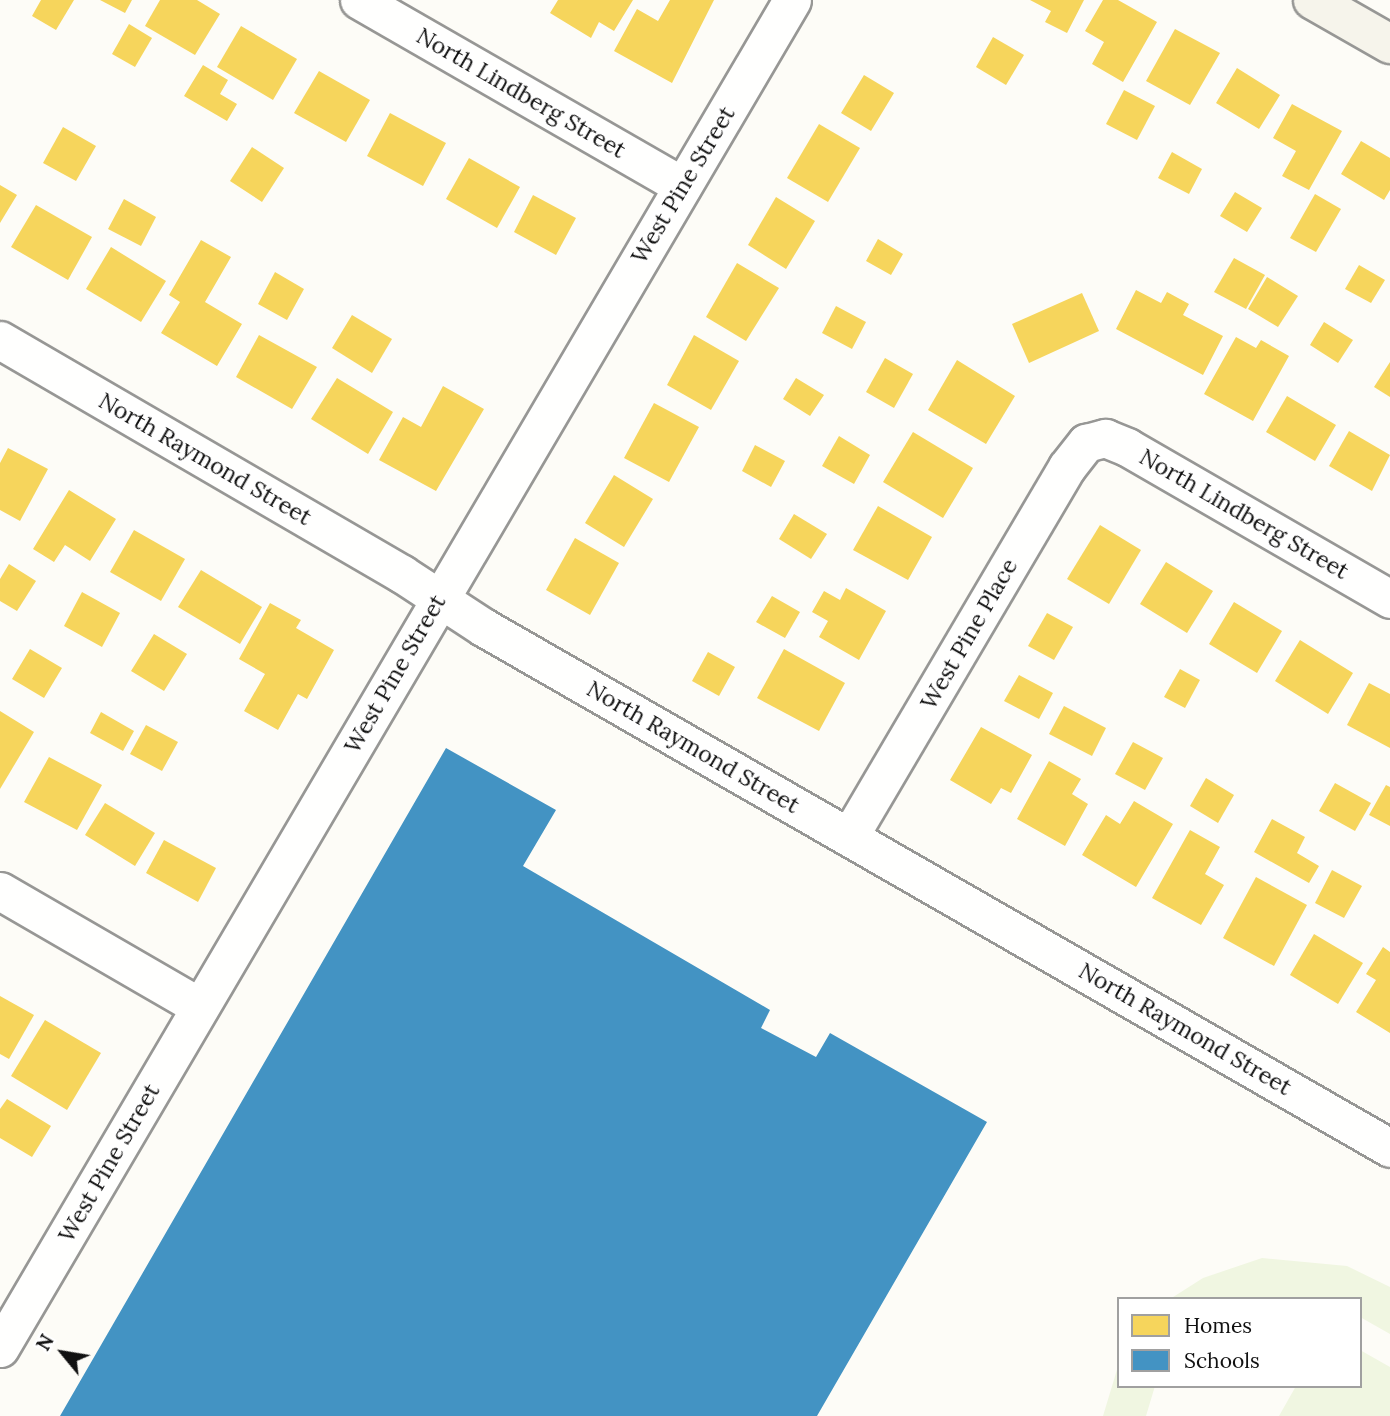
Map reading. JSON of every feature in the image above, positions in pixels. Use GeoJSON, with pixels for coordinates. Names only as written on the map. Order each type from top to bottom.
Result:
{"type":"FeatureCollection","features":[{"type":"Feature","properties":{"kind":"street","name":"North Lindberg Street"},"geometry":{"type":"LineString","coordinates":[[359,0],[682,186]]}},
{"type":"Feature","properties":{"kind":"street","name":"West Pine Street"},"geometry":{"type":"LineString","coordinates":[[0,1348],[792,0]]}},
{"type":"Feature","properties":{"kind":"street"},"geometry":{"type":"LineString","coordinates":[[1313,0],[1390,44]]}},
{"type":"Feature","properties":{"kind":"street","name":"North Raymond Street"},"geometry":{"type":"LineString","coordinates":[[0,340],[849,837],[1390,1148]]}},
{"type":"Feature","properties":{"kind":"street","name":"North Lindberg Street"},"geometry":{"type":"LineString","coordinates":[[1096,439],[1127,447],[1390,599]]}},
{"type":"Feature","properties":{"kind":"street","name":"West Pine Place"},"geometry":{"type":"LineString","coordinates":[[849,837],[1067,467],[1086,443],[1096,439]]}},
{"type":"Feature","properties":{"kind":"street"},"geometry":{"type":"LineString","coordinates":[[0,891],[200,1007]]}},
{"type":"Feature","properties":{"kind":"green space"},"geometry":{"type":"Polygon","coordinates":[[[1262,1258],[1347,1266],[1390,1287],[1390,1334],[1362,1318],[1362,1297],[1173,1297],[1203,1278],[1262,1258]]]}},
{"type":"Feature","properties":{"kind":"green space"},"geometry":{"type":"Polygon","coordinates":[[[1362,1351],[1390,1367],[1390,1416],[1279,1416],[1295,1388],[1362,1388],[1362,1351]]]}},
{"type":"Feature","properties":{"kind":"green space"},"geometry":{"type":"Polygon","coordinates":[[[1117,1370],[1117,1388],[1154,1388],[1146,1416],[1103,1416],[1117,1370]]]}},
{"type":"Feature","properties":{"kind":"building: Homes"},"geometry":{"type":"Polygon","coordinates":[[[41,0],[74,0],[56,30],[32,16],[41,0]]]}},
{"type":"Feature","properties":{"kind":"building: Homes"},"geometry":{"type":"Polygon","coordinates":[[[100,0],[132,0],[125,13],[100,0]]]}},
{"type":"Feature","properties":{"kind":"building: Homes"},"geometry":{"type":"Polygon","coordinates":[[[160,0],[197,0],[220,14],[195,55],[145,26],[160,0]]]}},
{"type":"Feature","properties":{"kind":"building: Homes"},"geometry":{"type":"Polygon","coordinates":[[[558,0],[633,0],[614,31],[599,22],[591,38],[550,13],[558,0]]]}},
{"type":"Feature","properties":{"kind":"building: Homes"},"geometry":{"type":"Polygon","coordinates":[[[670,0],[714,0],[672,83],[614,51],[637,9],[658,21],[670,0]]]}},
{"type":"Feature","properties":{"kind":"building: Homes"},"geometry":{"type":"Polygon","coordinates":[[[1030,0],[1084,0],[1067,33],[1045,22],[1051,11],[1030,0]]]}},
{"type":"Feature","properties":{"kind":"building: Homes"},"geometry":{"type":"Polygon","coordinates":[[[1103,0],[1118,0],[1157,22],[1123,82],[1092,64],[1104,42],[1085,31],[1103,0]]]}},
{"type":"Feature","properties":{"kind":"building: Homes"},"geometry":{"type":"Polygon","coordinates":[[[129,24],[152,38],[135,67],[112,54],[129,24]]]}},
{"type":"Feature","properties":{"kind":"building: Homes"},"geometry":{"type":"Polygon","coordinates":[[[241,26],[297,59],[273,100],[217,67],[241,26]]]}},
{"type":"Feature","properties":{"kind":"building: Homes"},"geometry":{"type":"Polygon","coordinates":[[[1175,29],[1220,53],[1190,105],[1146,81],[1175,29]]]}},
{"type":"Feature","properties":{"kind":"building: Homes"},"geometry":{"type":"Polygon","coordinates":[[[993,37],[1024,55],[1006,85],[976,67],[993,37]]]}},
{"type":"Feature","properties":{"kind":"building: Homes"},"geometry":{"type":"Polygon","coordinates":[[[203,65],[228,80],[220,94],[237,104],[227,121],[184,96],[203,65]]]}},
{"type":"Feature","properties":{"kind":"building: Homes"},"geometry":{"type":"Polygon","coordinates":[[[1237,68],[1280,95],[1259,129],[1216,103],[1237,68]]]}},
{"type":"Feature","properties":{"kind":"building: Homes"},"geometry":{"type":"Polygon","coordinates":[[[319,71],[370,100],[346,142],[294,113],[319,71]]]}},
{"type":"Feature","properties":{"kind":"building: Homes"},"geometry":{"type":"Polygon","coordinates":[[[864,75],[894,93],[871,131],[841,113],[864,75]]]}},
{"type":"Feature","properties":{"kind":"building: Homes"},"geometry":{"type":"Polygon","coordinates":[[[1124,90],[1155,106],[1137,140],[1106,124],[1124,90]]]}},
{"type":"Feature","properties":{"kind":"building: Homes"},"geometry":{"type":"Polygon","coordinates":[[[1292,104],[1342,131],[1309,190],[1282,176],[1296,151],[1273,138],[1292,104]]]}},
{"type":"Feature","properties":{"kind":"building: Homes"},"geometry":{"type":"Polygon","coordinates":[[[390,113],[446,143],[423,186],[367,156],[390,113]]]}},
{"type":"Feature","properties":{"kind":"building: Homes"},"geometry":{"type":"Polygon","coordinates":[[[819,124],[860,148],[828,202],[787,178],[819,124]]]}},
{"type":"Feature","properties":{"kind":"building: Homes"},"geometry":{"type":"Polygon","coordinates":[[[63,127],[96,146],[76,181],[43,163],[63,127]]]}},
{"type":"Feature","properties":{"kind":"building: Homes"},"geometry":{"type":"Polygon","coordinates":[[[1361,141],[1390,158],[1390,190],[1384,200],[1341,174],[1361,141]]]}},
{"type":"Feature","properties":{"kind":"building: Homes"},"geometry":{"type":"Polygon","coordinates":[[[252,147],[284,168],[262,202],[230,181],[252,147]]]}},
{"type":"Feature","properties":{"kind":"building: Homes"},"geometry":{"type":"Polygon","coordinates":[[[1172,152],[1202,169],[1189,194],[1158,178],[1172,152]]]}},
{"type":"Feature","properties":{"kind":"building: Homes"},"geometry":{"type":"Polygon","coordinates":[[[469,158],[520,187],[497,228],[446,199],[469,158]]]}},
{"type":"Feature","properties":{"kind":"building: Homes"},"geometry":{"type":"Polygon","coordinates":[[[0,185],[17,195],[0,223],[0,185]]]}},
{"type":"Feature","properties":{"kind":"building: Homes"},"geometry":{"type":"Polygon","coordinates":[[[1235,192],[1262,208],[1247,232],[1220,216],[1235,192]]]}},
{"type":"Feature","properties":{"kind":"building: Homes"},"geometry":{"type":"Polygon","coordinates":[[[1315,194],[1341,209],[1316,252],[1290,238],[1315,194]]]}},
{"type":"Feature","properties":{"kind":"building: Homes"},"geometry":{"type":"Polygon","coordinates":[[[533,195],[576,218],[556,255],[514,232],[533,195]]]}},
{"type":"Feature","properties":{"kind":"building: Homes"},"geometry":{"type":"Polygon","coordinates":[[[776,197],[815,221],[786,269],[748,245],[776,197]]]}},
{"type":"Feature","properties":{"kind":"building: Homes"},"geometry":{"type":"Polygon","coordinates":[[[124,199],[156,217],[141,246],[108,229],[124,199]]]}},
{"type":"Feature","properties":{"kind":"building: Homes"},"geometry":{"type":"Polygon","coordinates":[[[36,205],[92,237],[68,280],[11,247],[36,205]]]}},
{"type":"Feature","properties":{"kind":"building: Homes"},"geometry":{"type":"Polygon","coordinates":[[[878,239],[903,254],[891,275],[866,261],[878,239]]]}},
{"type":"Feature","properties":{"kind":"building: Homes"},"geometry":{"type":"Polygon","coordinates":[[[201,240],[231,257],[205,302],[242,324],[217,366],[161,333],[180,302],[169,295],[201,240]]]}},
{"type":"Feature","properties":{"kind":"building: Homes"},"geometry":{"type":"Polygon","coordinates":[[[111,247],[166,281],[141,322],[86,289],[111,247]]]}},
{"type":"Feature","properties":{"kind":"building: Homes"},"geometry":{"type":"Polygon","coordinates":[[[1234,258],[1265,275],[1246,309],[1214,292],[1234,258]]]}},
{"type":"Feature","properties":{"kind":"building: Homes"},"geometry":{"type":"Polygon","coordinates":[[[737,263],[779,288],[746,341],[706,317],[737,263]]]}},
{"type":"Feature","properties":{"kind":"building: Homes"},"geometry":{"type":"Polygon","coordinates":[[[1359,265],[1385,280],[1371,303],[1345,289],[1359,265]]]}},
{"type":"Feature","properties":{"kind":"building: Homes"},"geometry":{"type":"Polygon","coordinates":[[[275,272],[304,289],[287,320],[258,304],[275,272]]]}},
{"type":"Feature","properties":{"kind":"building: Homes"},"geometry":{"type":"Polygon","coordinates":[[[1267,277],[1298,296],[1278,327],[1248,309],[1267,277]]]}},
{"type":"Feature","properties":{"kind":"building: Homes"},"geometry":{"type":"Polygon","coordinates":[[[1136,290],[1161,303],[1167,292],[1189,304],[1183,315],[1223,336],[1203,375],[1116,329],[1136,290]]]}},
{"type":"Feature","properties":{"kind":"building: Homes"},"geometry":{"type":"Polygon","coordinates":[[[1082,293],[1099,331],[1029,363],[1012,324],[1082,293]]]}},
{"type":"Feature","properties":{"kind":"building: Homes"},"geometry":{"type":"Polygon","coordinates":[[[836,306],[866,322],[852,349],[822,333],[836,306]]]}},
{"type":"Feature","properties":{"kind":"building: Homes"},"geometry":{"type":"Polygon","coordinates":[[[352,315],[392,339],[372,373],[332,348],[352,315]]]}},
{"type":"Feature","properties":{"kind":"building: Homes"},"geometry":{"type":"Polygon","coordinates":[[[1324,322],[1353,340],[1338,363],[1310,345],[1324,322]]]}},
{"type":"Feature","properties":{"kind":"building: Homes"},"geometry":{"type":"Polygon","coordinates":[[[259,335],[317,367],[292,409],[236,377],[259,335]]]}},
{"type":"Feature","properties":{"kind":"building: Homes"},"geometry":{"type":"Polygon","coordinates":[[[694,335],[739,361],[711,410],[667,385],[694,335]]]}},
{"type":"Feature","properties":{"kind":"building: Homes"},"geometry":{"type":"Polygon","coordinates":[[[1236,337],[1256,348],[1261,340],[1289,356],[1253,421],[1204,394],[1236,337]]]}},
{"type":"Feature","properties":{"kind":"building: Homes"},"geometry":{"type":"Polygon","coordinates":[[[885,358],[913,374],[894,408],[866,392],[885,358]]]}},
{"type":"Feature","properties":{"kind":"building: Homes"},"geometry":{"type":"Polygon","coordinates":[[[957,360],[1015,396],[986,444],[928,410],[957,360]]]}},
{"type":"Feature","properties":{"kind":"building: Homes"},"geometry":{"type":"Polygon","coordinates":[[[1390,362],[1390,397],[1374,387],[1390,362]]]}},
{"type":"Feature","properties":{"kind":"building: Homes"},"geometry":{"type":"Polygon","coordinates":[[[337,378],[393,412],[368,454],[311,419],[337,378]]]}},
{"type":"Feature","properties":{"kind":"building: Homes"},"geometry":{"type":"Polygon","coordinates":[[[796,378],[824,395],[810,416],[783,399],[796,378]]]}},
{"type":"Feature","properties":{"kind":"building: Homes"},"geometry":{"type":"Polygon","coordinates":[[[443,386],[484,409],[436,491],[379,460],[403,417],[421,427],[443,386]]]}},
{"type":"Feature","properties":{"kind":"building: Homes"},"geometry":{"type":"Polygon","coordinates":[[[1287,396],[1336,425],[1315,461],[1266,432],[1287,396]]]}},
{"type":"Feature","properties":{"kind":"building: Homes"},"geometry":{"type":"Polygon","coordinates":[[[654,403],[699,427],[669,482],[624,458],[654,403]]]}},
{"type":"Feature","properties":{"kind":"building: Homes"},"geometry":{"type":"Polygon","coordinates":[[[1349,431],[1390,455],[1372,491],[1329,466],[1349,431]]]}},
{"type":"Feature","properties":{"kind":"building: Homes"},"geometry":{"type":"Polygon","coordinates":[[[913,432],[973,468],[943,518],[883,482],[913,432]]]}},
{"type":"Feature","properties":{"kind":"building: Homes"},"geometry":{"type":"Polygon","coordinates":[[[839,436],[870,455],[854,484],[822,466],[839,436]]]}},
{"type":"Feature","properties":{"kind":"building: Homes"},"geometry":{"type":"Polygon","coordinates":[[[755,445],[785,461],[771,487],[742,471],[755,445]]]}},
{"type":"Feature","properties":{"kind":"building: Homes"},"geometry":{"type":"Polygon","coordinates":[[[8,448],[48,469],[20,521],[0,510],[0,463],[8,448]]]}},
{"type":"Feature","properties":{"kind":"building: Homes"},"geometry":{"type":"Polygon","coordinates":[[[614,475],[653,499],[624,547],[585,523],[614,475]]]}},
{"type":"Feature","properties":{"kind":"building: Homes"},"geometry":{"type":"Polygon","coordinates":[[[69,490],[116,519],[90,561],[65,545],[54,562],[33,549],[69,490]]]}},
{"type":"Feature","properties":{"kind":"building: Homes"},"geometry":{"type":"Polygon","coordinates":[[[878,506],[932,537],[908,580],[853,550],[878,506]]]}},
{"type":"Feature","properties":{"kind":"building: Homes"},"geometry":{"type":"Polygon","coordinates":[[[794,514],[827,534],[811,559],[779,539],[794,514]]]}},
{"type":"Feature","properties":{"kind":"building: Homes"},"geometry":{"type":"Polygon","coordinates":[[[1100,525],[1141,550],[1109,604],[1067,579],[1100,525]]]}},
{"type":"Feature","properties":{"kind":"building: Homes"},"geometry":{"type":"Polygon","coordinates":[[[134,530],[185,559],[161,601],[110,572],[134,530]]]}},
{"type":"Feature","properties":{"kind":"building: Homes"},"geometry":{"type":"Polygon","coordinates":[[[575,538],[619,563],[590,615],[546,590],[575,538]]]}},
{"type":"Feature","properties":{"kind":"building: Homes"},"geometry":{"type":"Polygon","coordinates":[[[1166,562],[1213,591],[1187,633],[1140,604],[1166,562]]]}},
{"type":"Feature","properties":{"kind":"building: Homes"},"geometry":{"type":"Polygon","coordinates":[[[9,564],[36,581],[17,611],[0,601],[0,579],[9,564]]]}},
{"type":"Feature","properties":{"kind":"building: Homes"},"geometry":{"type":"Polygon","coordinates":[[[201,570],[262,607],[240,644],[178,607],[201,570]]]}},
{"type":"Feature","properties":{"kind":"building: Homes"},"geometry":{"type":"Polygon","coordinates":[[[846,588],[886,611],[859,660],[819,637],[828,621],[812,612],[824,591],[840,600],[846,588]]]}},
{"type":"Feature","properties":{"kind":"building: Homes"},"geometry":{"type":"Polygon","coordinates":[[[82,592],[120,613],[102,647],[64,626],[82,592]]]}},
{"type":"Feature","properties":{"kind":"building: Homes"},"geometry":{"type":"Polygon","coordinates":[[[772,596],[800,612],[785,638],[756,622],[772,596]]]}},
{"type":"Feature","properties":{"kind":"building: Homes"},"geometry":{"type":"Polygon","coordinates":[[[1234,602],[1282,631],[1257,673],[1209,644],[1234,602]]]}},
{"type":"Feature","properties":{"kind":"building: Homes"},"geometry":{"type":"Polygon","coordinates":[[[270,603],[301,620],[296,628],[334,650],[307,699],[298,694],[278,730],[244,711],[265,674],[239,659],[270,603]]]}},
{"type":"Feature","properties":{"kind":"building: Homes"},"geometry":{"type":"Polygon","coordinates":[[[1047,613],[1073,627],[1054,660],[1028,646],[1047,613]]]}},
{"type":"Feature","properties":{"kind":"building: Homes"},"geometry":{"type":"Polygon","coordinates":[[[154,634],[187,654],[164,691],[131,671],[154,634]]]}},
{"type":"Feature","properties":{"kind":"building: Homes"},"geometry":{"type":"Polygon","coordinates":[[[1300,640],[1353,673],[1328,714],[1275,681],[1300,640]]]}},
{"type":"Feature","properties":{"kind":"building: Homes"},"geometry":{"type":"Polygon","coordinates":[[[30,649],[62,668],[44,698],[12,679],[30,649]]]}},
{"type":"Feature","properties":{"kind":"building: Homes"},"geometry":{"type":"Polygon","coordinates":[[[784,649],[845,683],[819,731],[757,698],[784,649]]]}},
{"type":"Feature","properties":{"kind":"building: Homes"},"geometry":{"type":"Polygon","coordinates":[[[708,652],[735,667],[719,696],[692,681],[708,652]]]}},
{"type":"Feature","properties":{"kind":"building: Homes"},"geometry":{"type":"Polygon","coordinates":[[[1180,669],[1200,680],[1185,708],[1164,697],[1180,669]]]}},
{"type":"Feature","properties":{"kind":"building: Homes"},"geometry":{"type":"Polygon","coordinates":[[[1019,675],[1053,693],[1039,719],[1004,701],[1019,675]]]}},
{"type":"Feature","properties":{"kind":"building: Homes"},"geometry":{"type":"Polygon","coordinates":[[[1369,683],[1390,694],[1390,748],[1347,725],[1369,683]]]}},
{"type":"Feature","properties":{"kind":"building: Homes"},"geometry":{"type":"Polygon","coordinates":[[[1064,706],[1106,728],[1092,756],[1049,734],[1064,706]]]}},
{"type":"Feature","properties":{"kind":"building: Homes"},"geometry":{"type":"Polygon","coordinates":[[[0,711],[34,732],[0,789],[0,711]]]}},
{"type":"Feature","properties":{"kind":"building: Homes"},"geometry":{"type":"Polygon","coordinates":[[[101,712],[134,731],[123,751],[90,733],[101,712]]]}},
{"type":"Feature","properties":{"kind":"building: Homes"},"geometry":{"type":"Polygon","coordinates":[[[146,725],[178,742],[162,771],[130,754],[146,725]]]}},
{"type":"Feature","properties":{"kind":"building: Homes"},"geometry":{"type":"Polygon","coordinates":[[[981,727],[1032,755],[1011,793],[1001,788],[991,804],[950,780],[981,727]]]}},
{"type":"Feature","properties":{"kind":"building: Homes"},"geometry":{"type":"Polygon","coordinates":[[[1133,742],[1163,758],[1145,790],[1115,774],[1133,742]]]}},
{"type":"Feature","properties":{"kind":"building: Homes"},"geometry":{"type":"Polygon","coordinates":[[[49,757],[102,785],[77,830],[24,802],[49,757]]]}},
{"type":"Feature","properties":{"kind":"building: Homes"},"geometry":{"type":"Polygon","coordinates":[[[1049,761],[1081,779],[1072,794],[1088,804],[1065,846],[1017,819],[1049,761]]]}},
{"type":"Feature","properties":{"kind":"building: Homes"},"geometry":{"type":"Polygon","coordinates":[[[1206,778],[1234,795],[1218,823],[1190,806],[1206,778]]]}},
{"type":"Feature","properties":{"kind":"building: Homes"},"geometry":{"type":"Polygon","coordinates":[[[1335,783],[1371,803],[1355,831],[1319,811],[1335,783]]]}},
{"type":"Feature","properties":{"kind":"building: Homes"},"geometry":{"type":"Polygon","coordinates":[[[1386,785],[1390,787],[1390,826],[1369,815],[1386,785]]]}},
{"type":"Feature","properties":{"kind":"building: Homes"},"geometry":{"type":"Polygon","coordinates":[[[1134,801],[1173,824],[1136,887],[1082,855],[1106,815],[1120,824],[1134,801]]]}},
{"type":"Feature","properties":{"kind":"building: Homes"},"geometry":{"type":"Polygon","coordinates":[[[105,803],[155,833],[135,866],[85,835],[105,803]]]}},
{"type":"Feature","properties":{"kind":"building: Homes"},"geometry":{"type":"Polygon","coordinates":[[[1272,819],[1305,837],[1297,853],[1319,866],[1309,883],[1254,852],[1272,819]]]}},
{"type":"Feature","properties":{"kind":"building: Homes"},"geometry":{"type":"Polygon","coordinates":[[[1190,830],[1220,847],[1205,874],[1224,885],[1201,925],[1152,898],[1190,830]]]}},
{"type":"Feature","properties":{"kind":"building: Homes"},"geometry":{"type":"Polygon","coordinates":[[[164,840],[216,868],[198,902],[146,873],[164,840]]]}},
{"type":"Feature","properties":{"kind":"building: Homes"},"geometry":{"type":"Polygon","coordinates":[[[1332,870],[1362,886],[1344,918],[1315,903],[1332,870]]]}},
{"type":"Feature","properties":{"kind":"building: Homes"},"geometry":{"type":"Polygon","coordinates":[[[1256,877],[1307,905],[1274,966],[1223,938],[1256,877]]]}},
{"type":"Feature","properties":{"kind":"building: Homes"},"geometry":{"type":"Polygon","coordinates":[[[1314,934],[1363,963],[1338,1004],[1290,975],[1314,934]]]}},
{"type":"Feature","properties":{"kind":"building: Homes"},"geometry":{"type":"Polygon","coordinates":[[[1383,947],[1390,952],[1390,1033],[1356,1012],[1376,980],[1366,974],[1383,947]]]}},
{"type":"Feature","properties":{"kind":"building: Homes"},"geometry":{"type":"Polygon","coordinates":[[[0,996],[34,1015],[9,1059],[0,1054],[0,996]]]}},
{"type":"Feature","properties":{"kind":"building: Homes"},"geometry":{"type":"Polygon","coordinates":[[[45,1020],[101,1053],[67,1110],[11,1076],[45,1020]]]}},
{"type":"Feature","properties":{"kind":"building: Homes"},"geometry":{"type":"Polygon","coordinates":[[[7,1099],[51,1126],[32,1157],[0,1138],[0,1109],[7,1099]]]}},
{"type":"Feature","properties":{"kind":"building: Schools"},"geometry":{"type":"Polygon","coordinates":[[[446,748],[556,810],[523,866],[770,1010],[761,1028],[816,1057],[830,1033],[987,1122],[817,1416],[60,1416],[446,748]]]}}]}
